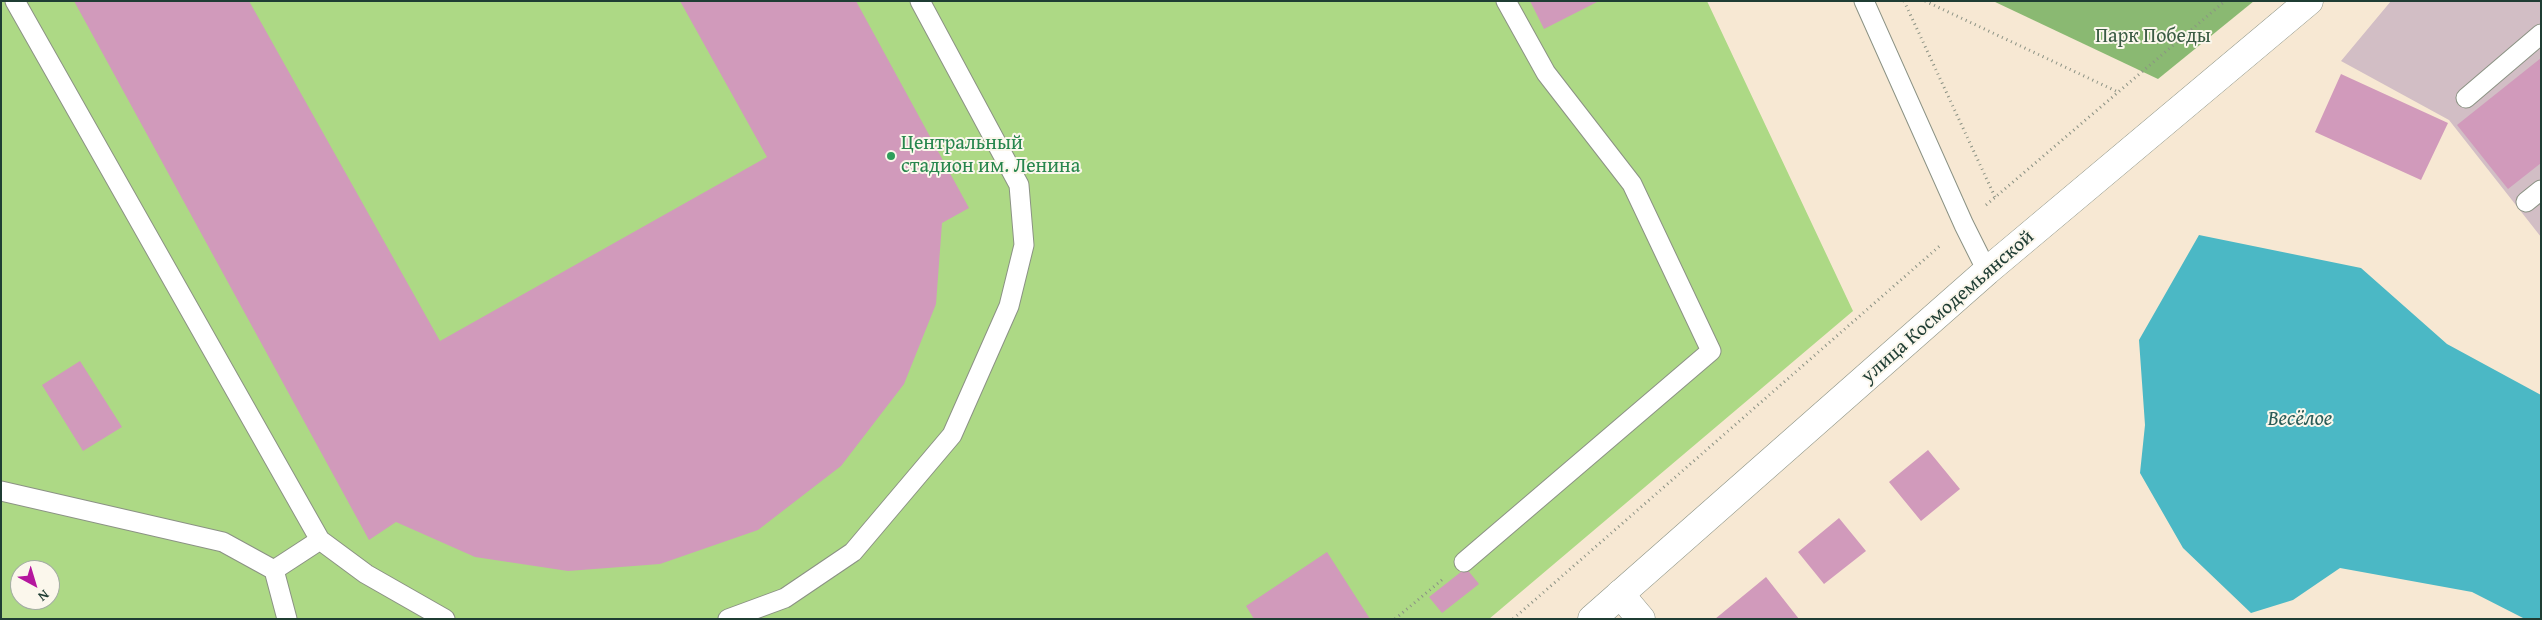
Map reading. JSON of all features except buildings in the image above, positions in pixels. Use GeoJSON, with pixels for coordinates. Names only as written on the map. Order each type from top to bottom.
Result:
{"type":"FeatureCollection","features":[{"type":"Feature","properties":{"kind":"street","name":"улица Космодемьянской"},"geometry":{"type":"LineString","coordinates":[[1592,619],[1987,271],[2310,1]]}},
{"type":"Feature","properties":{"kind":"street"},"geometry":{"type":"LineString","coordinates":[[1620,594],[1641,619]]}},
{"type":"Feature","properties":{"kind":"lane"},"geometry":{"type":"LineString","coordinates":[[14,1],[320,540],[366,574],[445,619]]}},
{"type":"Feature","properties":{"kind":"lane"},"geometry":{"type":"LineString","coordinates":[[728,619],[786,598],[854,552],[952,435],[1009,306],[1024,246],[1019,185],[920,1]]}},
{"type":"Feature","properties":{"kind":"lane"},"geometry":{"type":"LineString","coordinates":[[1464,562],[1711,351],[1632,184],[1546,72],[1506,1]]}},
{"type":"Feature","properties":{"kind":"lane"},"geometry":{"type":"LineString","coordinates":[[1864,1],[1964,225],[1987,271]]}},
{"type":"Feature","properties":{"kind":"lane"},"geometry":{"type":"LineString","coordinates":[[2466,98],[2541,34]]}},
{"type":"Feature","properties":{"kind":"lane"},"geometry":{"type":"LineString","coordinates":[[2526,202],[2541,190]]}},
{"type":"Feature","properties":{"kind":"lane"},"geometry":{"type":"LineString","coordinates":[[1,491],[223,542],[274,570],[287,619]]}},
{"type":"Feature","properties":{"kind":"lane"},"geometry":{"type":"LineString","coordinates":[[274,570],[320,540]]}},
{"type":"Feature","properties":{"kind":"path"},"geometry":{"type":"LineString","coordinates":[[1904,1],[1995,197]]}},
{"type":"Feature","properties":{"kind":"path"},"geometry":{"type":"LineString","coordinates":[[1925,1],[2118,92]]}},
{"type":"Feature","properties":{"kind":"path"},"geometry":{"type":"LineString","coordinates":[[1513,619],[1995,197],[2226,1]]}},
{"type":"Feature","properties":{"kind":"path"},"geometry":{"type":"LineString","coordinates":[[1395,619],[1464,562]]}},
{"type":"Feature","properties":{"kind":"shaded area"},"geometry":{"type":"Polygon","coordinates":[[[2391,1],[2541,1],[2541,237],[2449,120],[2341,61],[2391,1]]]}},
{"type":"Feature","properties":{"kind":"green space","name":"Центральный стадион им. Ленина"},"geometry":{"type":"Polygon","coordinates":[[[1,1],[1707,1],[1853,311],[1489,619],[1,619],[1,1]]]}},
{"type":"Feature","properties":{"kind":"green space","name":"Парк Победы"},"geometry":{"type":"Polygon","coordinates":[[[1993,1],[2254,1],[2158,79],[1993,1]]]}},
{"type":"Feature","properties":{"kind":"water","name":"Весёлое"},"geometry":{"type":"Polygon","coordinates":[[[2199,235],[2361,268],[2447,344],[2541,395],[2541,619],[2525,619],[2472,592],[2340,568],[2293,600],[2251,613],[2183,548],[2140,473],[2145,425],[2139,340],[2199,235]]]}},
{"type":"Feature","properties":{"kind":"place","name":"Центральный стадион им. Ленина"},"geometry":{"type":"Point","coordinates":[891,156]}}]}
